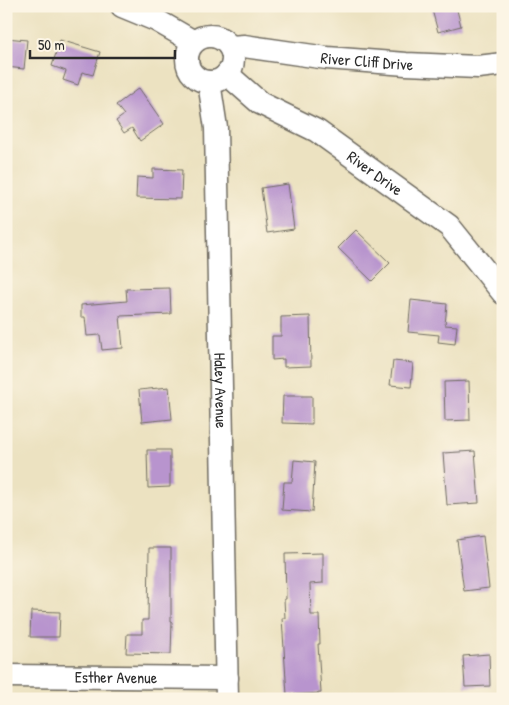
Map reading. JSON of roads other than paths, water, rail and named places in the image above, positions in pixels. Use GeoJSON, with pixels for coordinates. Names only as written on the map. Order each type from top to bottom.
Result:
{"type":"FeatureCollection","features":[{"type":"Feature","properties":{"kind":"street"},"geometry":{"type":"LineString","coordinates":[[122,6],[156,20],[194,42]]}},
{"type":"Feature","properties":{"kind":"street"},"geometry":{"type":"LineString","coordinates":[[212,36],[224,40],[230,47],[233,60],[231,69],[218,78],[198,79],[188,67],[188,52],[199,38],[212,36]]}},
{"type":"Feature","properties":{"kind":"street","name":"River Cliff Drive"},"geometry":{"type":"LineString","coordinates":[[230,47],[244,46],[327,58],[406,64],[478,67],[503,64]]}},
{"type":"Feature","properties":{"kind":"street","name":"River Drive"},"geometry":{"type":"LineString","coordinates":[[218,78],[260,103],[317,131],[449,226],[503,293]]}},
{"type":"Feature","properties":{"kind":"street","name":"Haley Avenue"},"geometry":{"type":"LineString","coordinates":[[218,78],[216,128],[227,688]]}},
{"type":"Feature","properties":{"kind":"street","name":"Esther Avenue"},"geometry":{"type":"LineString","coordinates":[[6,676],[227,688]]}}]}
